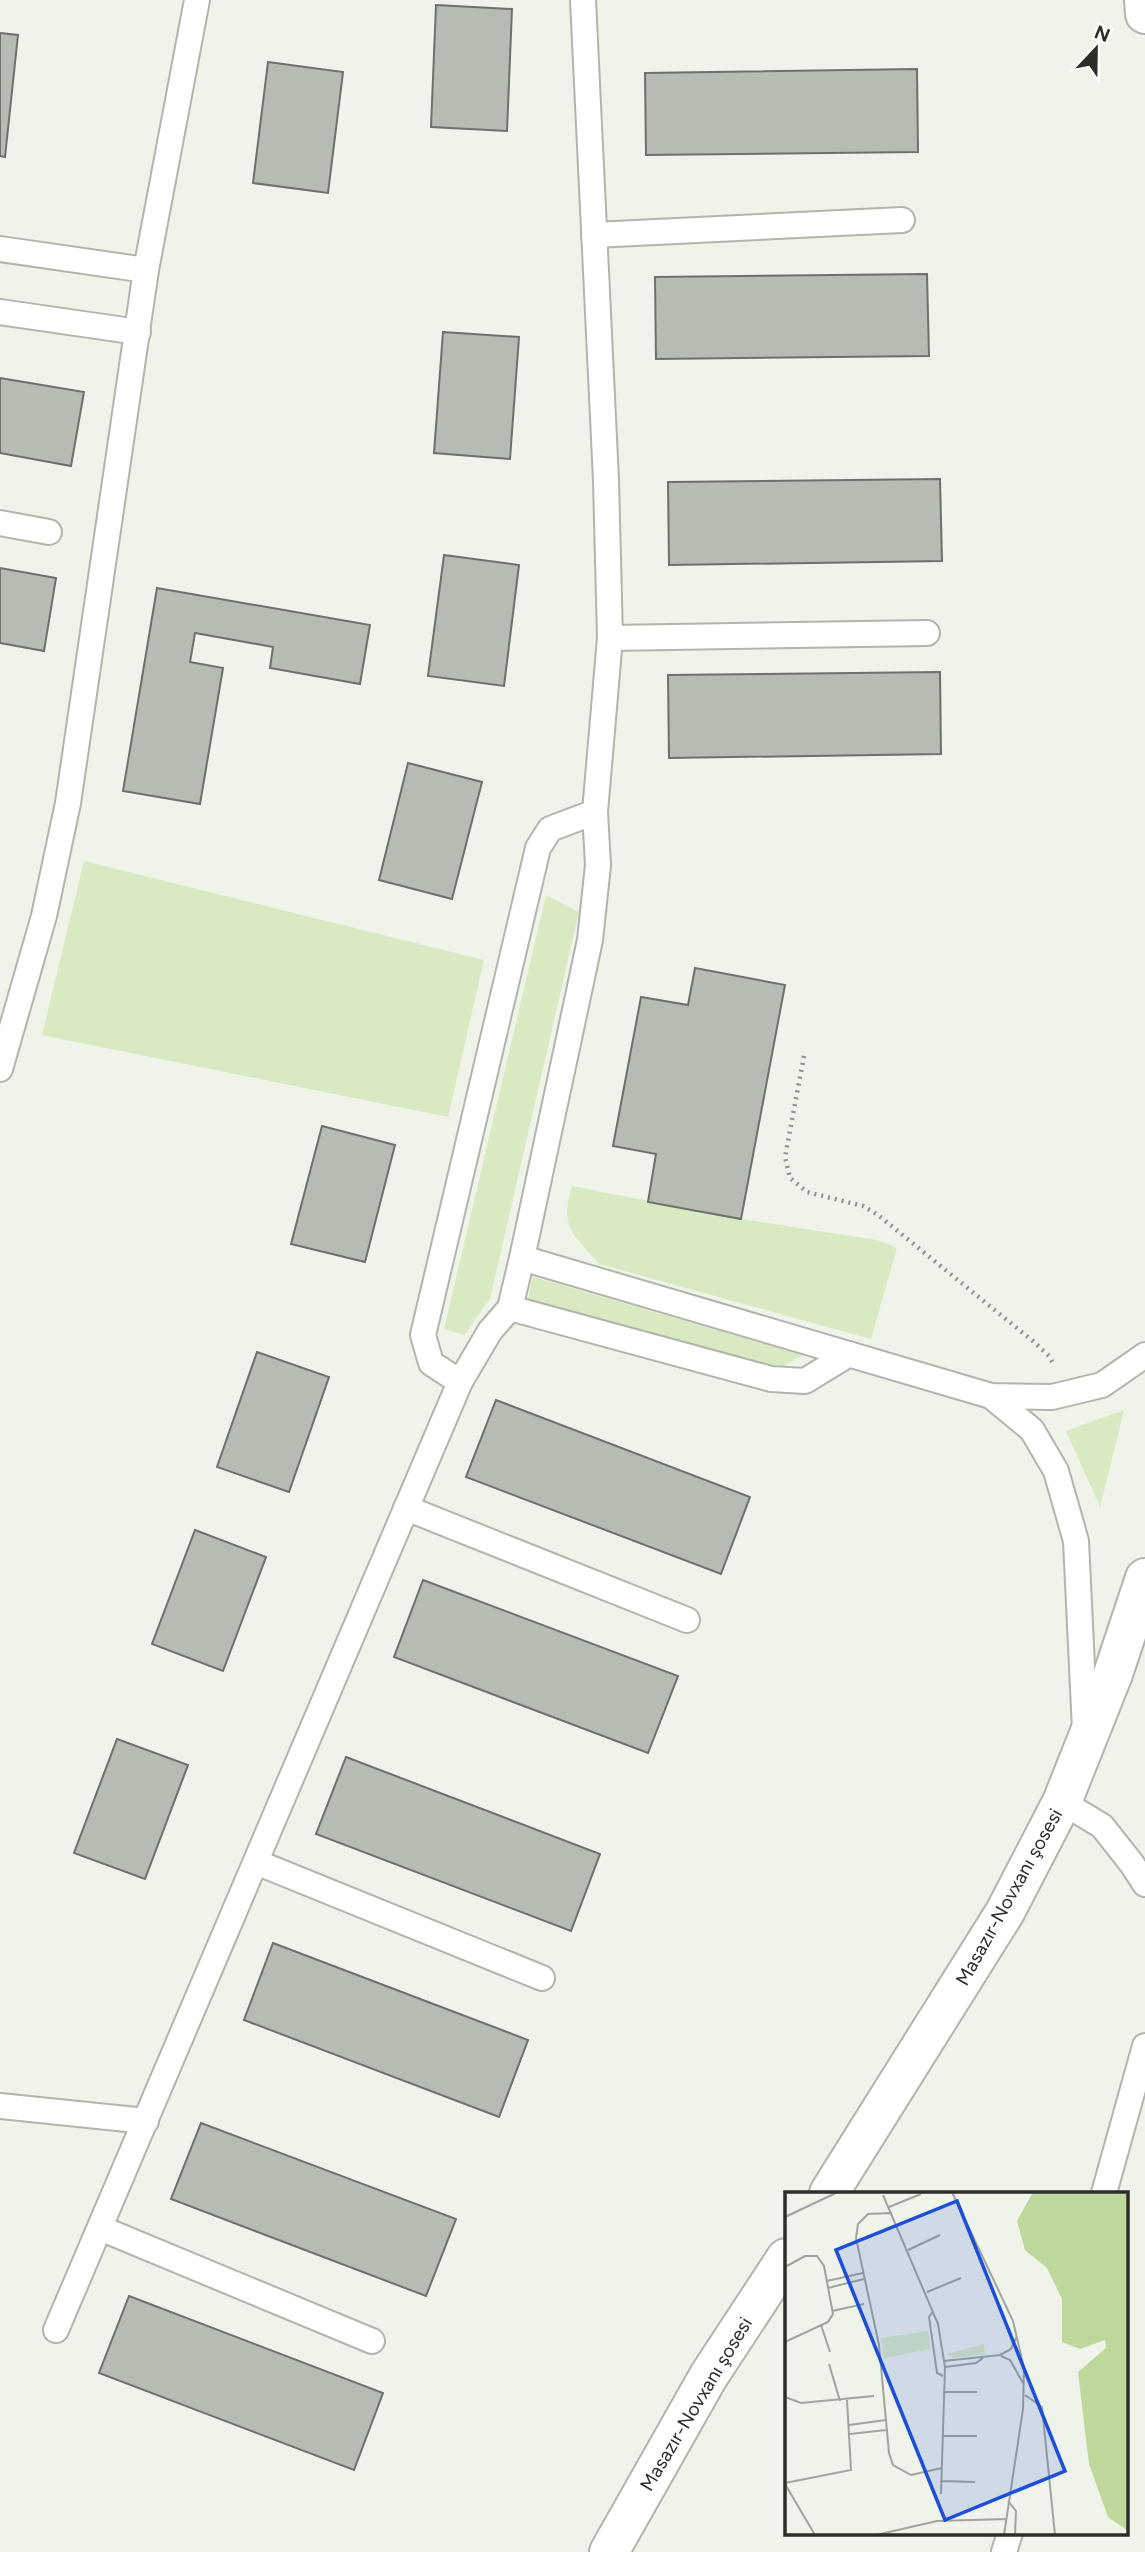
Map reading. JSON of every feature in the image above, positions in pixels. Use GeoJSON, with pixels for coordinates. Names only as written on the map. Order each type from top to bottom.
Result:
{"type":"FeatureCollection","features":[{"type":"Feature","properties":{"kind":"main road"},"geometry":{"type":"LineString","coordinates":[[1144,0],[1145,14]]}},
{"type":"Feature","properties":{"kind":"main road","name":"Masazır-Novxanı şosesi"},"geometry":{"type":"LineString","coordinates":[[830,2192],[1005,1912],[1062,1802],[1114,1674],[1145,1578]]}},
{"type":"Feature","properties":{"kind":"main road","name":"Masazır-Novxanı şosesi"},"geometry":{"type":"LineString","coordinates":[[609,2552],[708,2377],[785,2260]]}},
{"type":"Feature","properties":{"kind":"lane"},"geometry":{"type":"LineString","coordinates":[[0,1069],[44,916],[68,803],[146,270],[197,0]]}},
{"type":"Feature","properties":{"kind":"lane"},"geometry":{"type":"LineString","coordinates":[[56,2330],[460,1381],[489,1331],[510,1308],[522,1258],[590,940],[598,865],[595,812],[610,638],[606,480],[583,0]]}},
{"type":"Feature","properties":{"kind":"lane"},"geometry":{"type":"LineString","coordinates":[[594,235],[902,220]]}},
{"type":"Feature","properties":{"kind":"lane"},"geometry":{"type":"LineString","coordinates":[[0,248],[146,270]]}},
{"type":"Feature","properties":{"kind":"lane"},"geometry":{"type":"LineString","coordinates":[[0,312],[138,332]]}},
{"type":"Feature","properties":{"kind":"lane"},"geometry":{"type":"LineString","coordinates":[[0,523],[49,532]]}},
{"type":"Feature","properties":{"kind":"lane"},"geometry":{"type":"LineString","coordinates":[[610,638],[927,633]]}},
{"type":"Feature","properties":{"kind":"lane"},"geometry":{"type":"LineString","coordinates":[[460,1381],[431,1363],[423,1335],[538,848],[550,829],[595,812]]}},
{"type":"Feature","properties":{"kind":"lane"},"geometry":{"type":"LineString","coordinates":[[522,1258],[991,1396],[1052,1397],[1102,1385],[1145,1354]]}},
{"type":"Feature","properties":{"kind":"lane"},"geometry":{"type":"LineString","coordinates":[[510,1308],[771,1380],[805,1381],[849,1354]]}},
{"type":"Feature","properties":{"kind":"lane"},"geometry":{"type":"LineString","coordinates":[[991,1396],[1032,1430],[1056,1471],[1076,1541],[1086,1743]]}},
{"type":"Feature","properties":{"kind":"lane"},"geometry":{"type":"LineString","coordinates":[[407,1508],[687,1620]]}},
{"type":"Feature","properties":{"kind":"lane"},"geometry":{"type":"LineString","coordinates":[[1062,1802],[1102,1826],[1145,1884]]}},
{"type":"Feature","properties":{"kind":"lane"},"geometry":{"type":"LineString","coordinates":[[256,1862],[542,1978]]}},
{"type":"Feature","properties":{"kind":"lane"},"geometry":{"type":"LineString","coordinates":[[1104,2192],[1145,2046]]}},
{"type":"Feature","properties":{"kind":"lane"},"geometry":{"type":"LineString","coordinates":[[0,2106],[146,2121]]}},
{"type":"Feature","properties":{"kind":"lane"},"geometry":{"type":"LineString","coordinates":[[100,2228],[372,2340]]}},
{"type":"Feature","properties":{"kind":"lane"},"geometry":{"type":"LineString","coordinates":[[1004,2552],[1010,2534]]}},
{"type":"Feature","properties":{"kind":"path"},"geometry":{"type":"LineString","coordinates":[[804,1056],[785,1157],[790,1178],[807,1192],[863,1206],[878,1215],[1049,1356],[1071,1392]]}},
{"type":"Feature","properties":{"kind":"green space"},"geometry":{"type":"Polygon","coordinates":[[[84,861],[484,960],[448,1117],[42,1035],[84,861]]]}},
{"type":"Feature","properties":{"kind":"green space"},"geometry":{"type":"Polygon","coordinates":[[[546,895],[579,912],[490,1299],[464,1335],[444,1329],[546,895]]]}},
{"type":"Feature","properties":{"kind":"green space"},"geometry":{"type":"Polygon","coordinates":[[[572,1186],[741,1219],[877,1240],[897,1248],[871,1339],[599,1264],[576,1237],[568,1221],[568,1200],[572,1186]]]}},
{"type":"Feature","properties":{"kind":"green space"},"geometry":{"type":"Polygon","coordinates":[[[533,1277],[803,1355],[778,1369],[528,1299],[533,1277]]]}},
{"type":"Feature","properties":{"kind":"green space"},"geometry":{"type":"Polygon","coordinates":[[[1124,1410],[1100,1507],[1066,1431],[1124,1410]]]}},
{"type":"Feature","properties":{"kind":"building"},"geometry":{"type":"Polygon","coordinates":[[[436,5],[512,9],[507,131],[431,127],[436,5]]]}},
{"type":"Feature","properties":{"kind":"building"},"geometry":{"type":"Polygon","coordinates":[[[0,33],[18,35],[5,157],[0,156],[0,33]]]}},
{"type":"Feature","properties":{"kind":"building"},"geometry":{"type":"Polygon","coordinates":[[[268,62],[343,72],[328,193],[253,183],[268,62]]]}},
{"type":"Feature","properties":{"kind":"building"},"geometry":{"type":"Polygon","coordinates":[[[917,69],[918,152],[646,155],[645,73],[917,69]]]}},
{"type":"Feature","properties":{"kind":"building"},"geometry":{"type":"Polygon","coordinates":[[[927,274],[929,356],[656,359],[655,277],[927,274]]]}},
{"type":"Feature","properties":{"kind":"building"},"geometry":{"type":"Polygon","coordinates":[[[443,332],[519,337],[510,459],[434,453],[443,332]]]}},
{"type":"Feature","properties":{"kind":"building"},"geometry":{"type":"Polygon","coordinates":[[[0,378],[84,392],[71,466],[0,453],[0,378]]]}},
{"type":"Feature","properties":{"kind":"building"},"geometry":{"type":"Polygon","coordinates":[[[940,479],[942,561],[669,565],[668,482],[940,479]]]}},
{"type":"Feature","properties":{"kind":"building"},"geometry":{"type":"Polygon","coordinates":[[[444,555],[519,565],[504,686],[428,676],[444,555]]]}},
{"type":"Feature","properties":{"kind":"building"},"geometry":{"type":"Polygon","coordinates":[[[0,568],[56,578],[44,651],[0,643],[0,568]]]}},
{"type":"Feature","properties":{"kind":"building"},"geometry":{"type":"Polygon","coordinates":[[[157,588],[370,625],[360,684],[270,668],[273,647],[195,633],[190,662],[223,668],[200,804],[123,791],[157,588]]]}},
{"type":"Feature","properties":{"kind":"building"},"geometry":{"type":"Polygon","coordinates":[[[940,672],[941,754],[669,758],[668,675],[940,672]]]}},
{"type":"Feature","properties":{"kind":"building"},"geometry":{"type":"Polygon","coordinates":[[[408,763],[482,782],[452,899],[379,880],[408,763]]]}},
{"type":"Feature","properties":{"kind":"building"},"geometry":{"type":"Polygon","coordinates":[[[695,968],[785,985],[741,1219],[648,1202],[656,1154],[613,1146],[641,997],[688,1005],[695,968]]]}},
{"type":"Feature","properties":{"kind":"building"},"geometry":{"type":"Polygon","coordinates":[[[322,1126],[395,1145],[365,1262],[291,1244],[322,1126]]]}},
{"type":"Feature","properties":{"kind":"building"},"geometry":{"type":"Polygon","coordinates":[[[257,1352],[329,1377],[289,1492],[217,1467],[257,1352]]]}},
{"type":"Feature","properties":{"kind":"building"},"geometry":{"type":"Polygon","coordinates":[[[496,1400],[750,1497],[721,1574],[466,1477],[496,1400]]]}},
{"type":"Feature","properties":{"kind":"building"},"geometry":{"type":"Polygon","coordinates":[[[195,1530],[266,1557],[223,1671],[152,1644],[195,1530]]]}},
{"type":"Feature","properties":{"kind":"building"},"geometry":{"type":"Polygon","coordinates":[[[423,1580],[678,1676],[648,1753],[394,1657],[423,1580]]]}},
{"type":"Feature","properties":{"kind":"building"},"geometry":{"type":"Polygon","coordinates":[[[117,1739],[188,1765],[145,1879],[74,1853],[117,1739]]]}},
{"type":"Feature","properties":{"kind":"building"},"geometry":{"type":"Polygon","coordinates":[[[346,1757],[600,1854],[571,1931],[316,1834],[346,1757]]]}},
{"type":"Feature","properties":{"kind":"building"},"geometry":{"type":"Polygon","coordinates":[[[273,1943],[528,2040],[499,2117],[244,2020],[273,1943]]]}},
{"type":"Feature","properties":{"kind":"building"},"geometry":{"type":"Polygon","coordinates":[[[201,2123],[456,2219],[426,2296],[171,2199],[201,2123]]]}},
{"type":"Feature","properties":{"kind":"building"},"geometry":{"type":"Polygon","coordinates":[[[129,2296],[383,2393],[354,2470],[99,2373],[129,2296]]]}}]}
